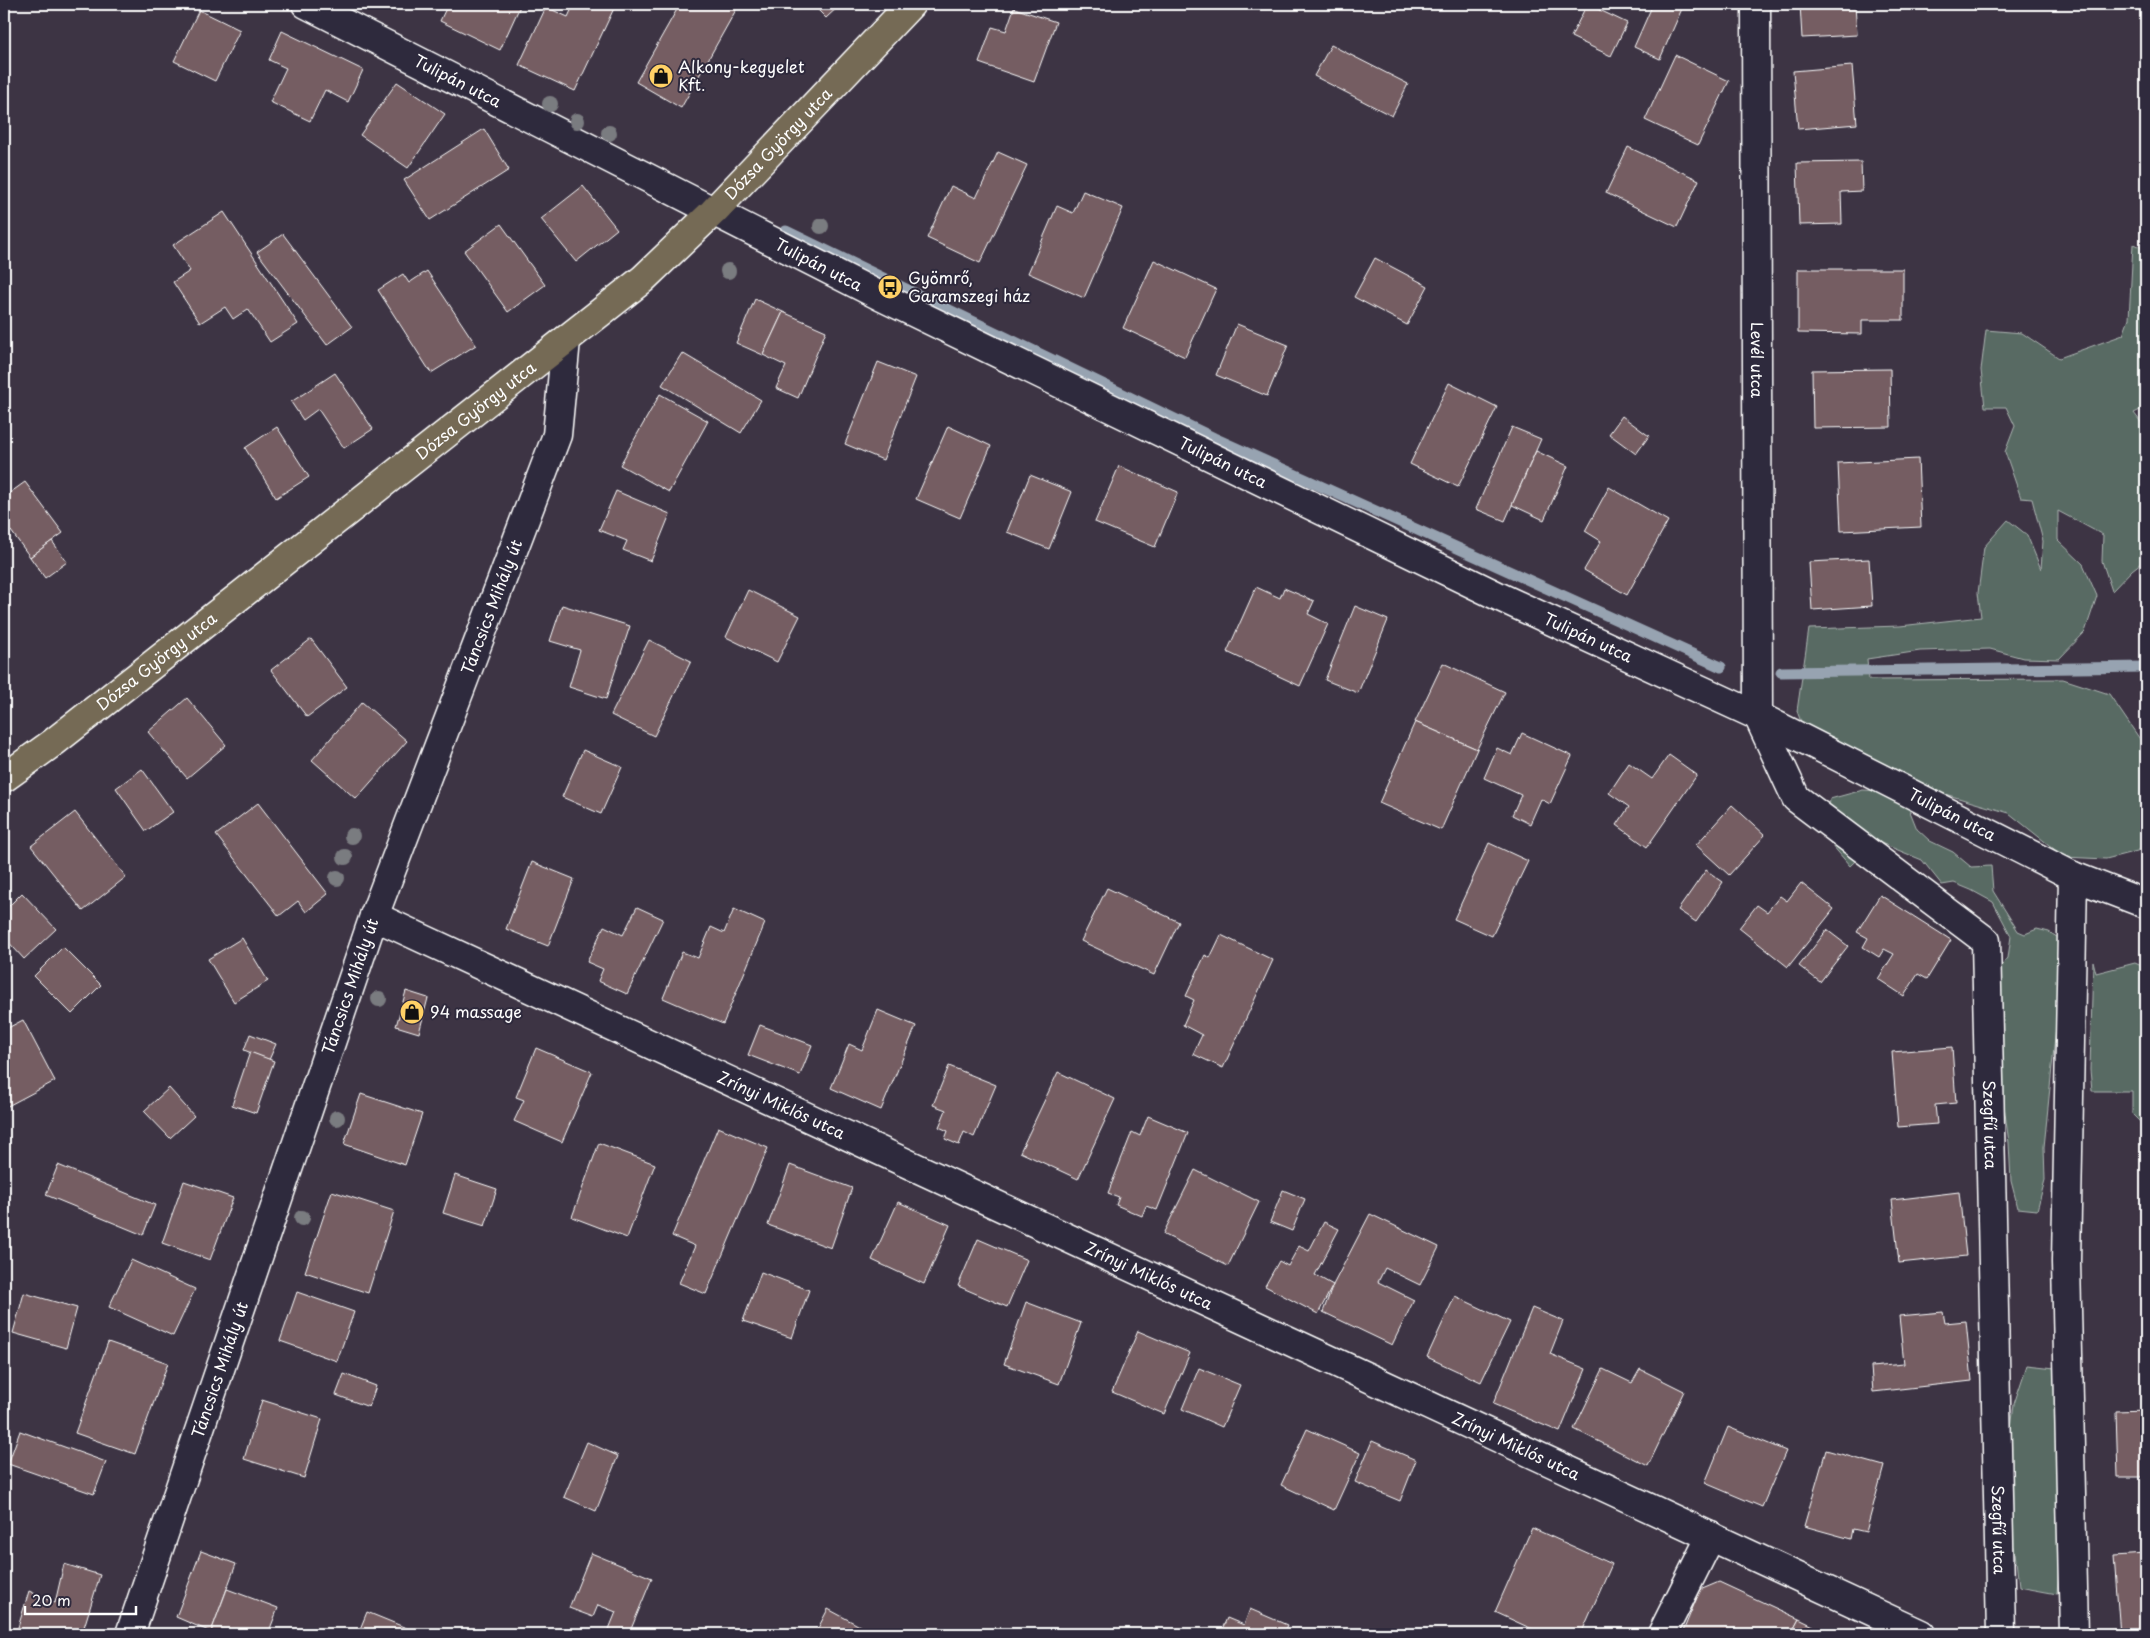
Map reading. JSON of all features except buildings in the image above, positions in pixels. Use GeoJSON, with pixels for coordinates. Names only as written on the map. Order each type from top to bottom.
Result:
{"type":"FeatureCollection","features":[{"type":"Feature","properties":{"kind":"main road","name":"Dózsa György utca"},"geometry":{"type":"LineString","coordinates":[[4,778],[54,742],[643,279],[713,212],[911,4]]}},
{"type":"Feature","properties":{"kind":"street","name":"Tulipán utca"},"geometry":{"type":"LineString","coordinates":[[306,4],[882,297],[1502,598],[1758,716],[2073,876],[2146,904]]}},
{"type":"Feature","properties":{"kind":"street","name":"Levél utca"},"geometry":{"type":"LineString","coordinates":[[1756,4],[1758,716]]}},
{"type":"Feature","properties":{"kind":"street","name":"Táncsics Mihály út"},"geometry":{"type":"LineString","coordinates":[[130,1634],[374,916],[557,435],[566,340]]}},
{"type":"Feature","properties":{"kind":"street","name":"Szegfű utca"},"geometry":{"type":"LineString","coordinates":[[1758,716],[1796,798],[1986,942],[2001,1634]]}},
{"type":"Feature","properties":{"kind":"street"},"geometry":{"type":"LineString","coordinates":[[2073,876],[2066,1262],[2074,1634]]}},
{"type":"Feature","properties":{"kind":"street","name":"Zrínyi Miklós utca"},"geometry":{"type":"LineString","coordinates":[[374,916],[1921,1634]]}},
{"type":"Feature","properties":{"kind":"street"},"geometry":{"type":"LineString","coordinates":[[1662,1634],[1711,1536]]}},
{"type":"Feature","properties":{"kind":"green space"},"geometry":{"type":"Polygon","coordinates":[[[2133,244],[2146,249],[2146,407],[2134,413],[2146,429],[2146,559],[2132,570],[2112,591],[2102,561],[2103,535],[2058,511],[2058,540],[2083,564],[2097,596],[2085,632],[2059,659],[2023,658],[1990,649],[1920,651],[1867,659],[1869,680],[2063,679],[2109,694],[2146,748],[2146,846],[2137,851],[2106,859],[2064,857],[2009,813],[1813,755],[1797,711],[1809,629],[1900,626],[1981,617],[1978,593],[1984,547],[2008,520],[2027,535],[2041,569],[2043,541],[2032,499],[2021,498],[2005,452],[2015,426],[2006,407],[1985,407],[1981,370],[1986,330],[2022,333],[2059,358],[2123,335],[2129,319],[2133,244]]]}},
{"type":"Feature","properties":{"kind":"green space"},"geometry":{"type":"Polygon","coordinates":[[[1863,790],[1885,791],[1907,804],[1917,829],[1930,841],[1953,852],[1971,867],[1991,866],[1993,891],[2018,931],[2025,934],[2037,929],[2049,932],[2060,939],[2063,958],[2044,1147],[2045,1180],[2037,1210],[2018,1208],[2011,1181],[2009,1143],[2002,1091],[2002,1011],[1998,970],[2008,958],[2011,936],[1993,902],[1954,883],[1942,885],[1922,860],[1876,841],[1850,866],[1826,838],[1830,799],[1863,790]]]}},
{"type":"Feature","properties":{"kind":"green space"},"geometry":{"type":"Polygon","coordinates":[[[2093,961],[2096,973],[2135,963],[2146,968],[2146,1120],[2142,1124],[2132,1114],[2132,1091],[2092,1091],[2090,1070],[2093,961]]]}},
{"type":"Feature","properties":{"kind":"green space"},"geometry":{"type":"Polygon","coordinates":[[[2027,1365],[2055,1368],[2062,1510],[2057,1594],[2019,1587],[2015,1552],[2008,1521],[2009,1444],[2014,1404],[2027,1365]]]}},
{"type":"Feature","properties":{"kind":"waterway"},"geometry":{"type":"LineString","coordinates":[[786,231],[1214,438],[1721,667]]}},
{"type":"Feature","properties":{"kind":"waterway"},"geometry":{"type":"LineString","coordinates":[[1781,672],[2146,667]]}},
{"type":"Feature","properties":{"kind":"place","name":"Alkony-kegyelet Kft."},"geometry":{"type":"Point","coordinates":[661,76]}},
{"type":"Feature","properties":{"kind":"place","name":"Gyömrő, Garamszegi ház"},"geometry":{"type":"Point","coordinates":[890,287]}},
{"type":"Feature","properties":{"kind":"place","name":"94 massage"},"geometry":{"type":"Point","coordinates":[412,1012]}}]}
